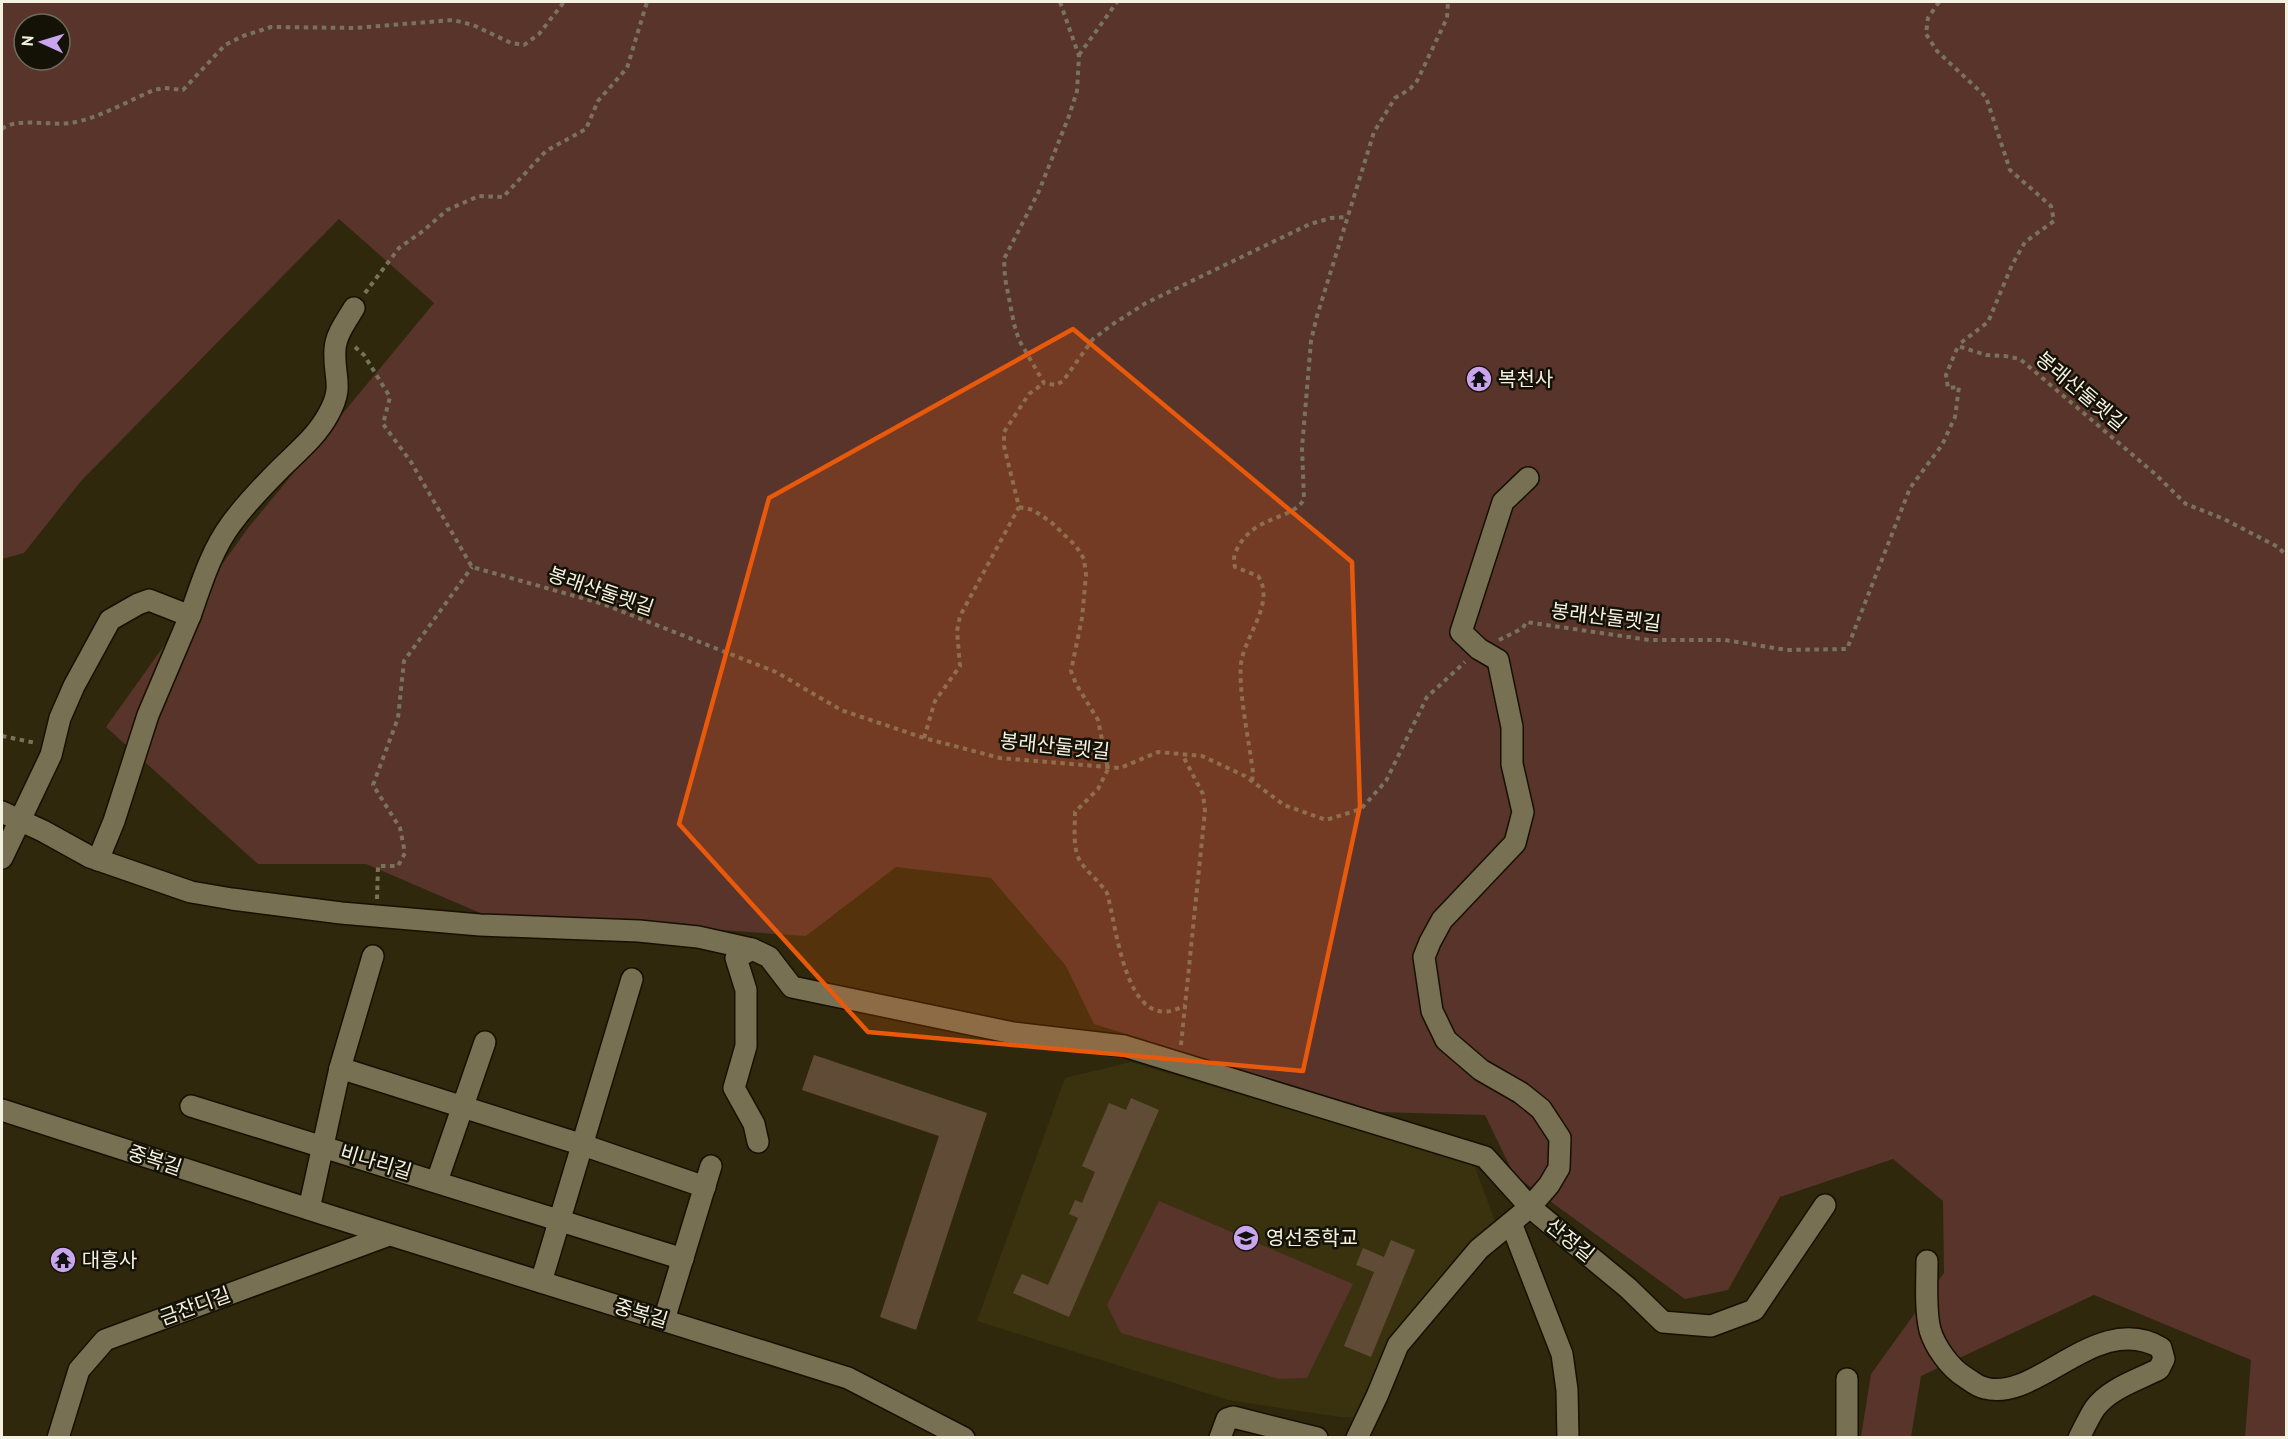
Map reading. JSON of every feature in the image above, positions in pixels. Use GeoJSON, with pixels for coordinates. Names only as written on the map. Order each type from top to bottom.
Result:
{"type":"FeatureCollection","features":[{"type":"Feature","properties":{"kind":"street"},"geometry":{"type":"LineString","coordinates":[[98,860],[114,821],[148,715],[190,616],[209,563],[230,525],[278,471],[317,434],[328,415],[336,399],[339,384],[335,349],[340,332],[354,308]]}},
{"type":"Feature","properties":{"kind":"street"},"geometry":{"type":"LineString","coordinates":[[11,816],[98,860],[191,892],[376,916],[480,925],[639,931],[699,937],[752,949],[769,957],[792,987],[1013,1033],[1124,1046],[1485,1157],[1530,1207],[1549,1185],[1559,1168],[1560,1138],[1541,1109],[1521,1092],[1481,1070],[1446,1040],[1431,1011],[1424,957],[1442,920],[1515,843],[1523,812],[1512,764],[1512,727],[1498,660],[1479,649],[1461,632],[1503,502],[1528,478]]}},
{"type":"Feature","properties":{"kind":"street"},"geometry":{"type":"LineString","coordinates":[[2,858],[11,816],[53,746],[60,718],[74,686],[110,620],[149,600],[190,616]]}},
{"type":"Feature","properties":{"kind":"street"},"geometry":{"type":"LineString","coordinates":[[752,949],[736,958],[746,990],[746,1046],[734,1088],[754,1124],[758,1142]]}},
{"type":"Feature","properties":{"kind":"street"},"geometry":{"type":"LineString","coordinates":[[309,1209],[340,1068],[373,956]]}},
{"type":"Feature","properties":{"kind":"street"},"geometry":{"type":"LineString","coordinates":[[542,1282],[632,979]]}},
{"type":"Feature","properties":{"kind":"street"},"geometry":{"type":"LineString","coordinates":[[438,1181],[485,1042]]}},
{"type":"Feature","properties":{"kind":"street"},"geometry":{"type":"LineString","coordinates":[[340,1068],[583,1145],[705,1187]]}},
{"type":"Feature","properties":{"kind":"street","name":"비나리길"},"geometry":{"type":"LineString","coordinates":[[191,1106],[683,1259]]}},
{"type":"Feature","properties":{"kind":"street","name":"중복길"},"geometry":{"type":"LineString","coordinates":[[2,1110],[848,1378],[964,1437]]}},
{"type":"Feature","properties":{"kind":"street"},"geometry":{"type":"LineString","coordinates":[[664,1320],[711,1166]]}},
{"type":"Feature","properties":{"kind":"street","name":"산정길"},"geometry":{"type":"LineString","coordinates":[[1357,1437],[1398,1345],[1479,1249],[1530,1207],[1628,1288],[1663,1322],[1711,1326],[1754,1310],[1825,1205]]}},
{"type":"Feature","properties":{"kind":"street"},"geometry":{"type":"LineString","coordinates":[[1511,1222],[1562,1354],[1567,1390],[1568,1437]]}},
{"type":"Feature","properties":{"kind":"street","name":"금잔디길"},"geometry":{"type":"LineString","coordinates":[[58,1437],[79,1370],[105,1340],[389,1234]]}},
{"type":"Feature","properties":{"kind":"street"},"geometry":{"type":"LineString","coordinates":[[1927,1261],[1930,1330],[1938,1347],[1955,1370],[1985,1388],[2004,1390],[2023,1383],[2085,1350],[2108,1343],[2130,1339],[2149,1341],[2161,1348],[2164,1359],[2159,1369],[2116,1390],[2105,1398],[2095,1408],[2079,1437]]}},
{"type":"Feature","properties":{"kind":"street"},"geometry":{"type":"LineString","coordinates":[[1847,1379],[1847,1437]]}},
{"type":"Feature","properties":{"kind":"street"},"geometry":{"type":"LineString","coordinates":[[1220,1437],[1227,1419],[1233,1417],[1317,1437]]}},
{"type":"Feature","properties":{"kind":"path"},"geometry":{"type":"LineString","coordinates":[[2,129],[19,123],[72,123],[154,90],[165,88],[183,90],[225,45],[243,36],[271,27],[355,28],[453,20],[473,25],[511,43],[524,45],[539,34],[564,2]]}},
{"type":"Feature","properties":{"kind":"path"},"geometry":{"type":"LineString","coordinates":[[354,308],[399,248],[447,210],[479,196],[503,197],[546,151],[586,129],[598,101],[627,68],[647,2]]}},
{"type":"Feature","properties":{"kind":"path"},"geometry":{"type":"LineString","coordinates":[[1044,383],[1019,340],[1005,278],[1004,259],[1039,191],[1077,91],[1079,56],[1060,2]]}},
{"type":"Feature","properties":{"kind":"path"},"geometry":{"type":"LineString","coordinates":[[1079,56],[1117,2]]}},
{"type":"Feature","properties":{"kind":"path"},"geometry":{"type":"LineString","coordinates":[[1252,782],[1254,773],[1241,681],[1241,661],[1262,605],[1265,590],[1258,576],[1235,567],[1233,560],[1240,543],[1250,530],[1295,508],[1304,499],[1302,448],[1311,341],[1374,132],[1395,98],[1410,89],[1417,81],[1447,18],[1448,2]]}},
{"type":"Feature","properties":{"kind":"path"},"geometry":{"type":"LineString","coordinates":[[1939,2],[1928,18],[1926,34],[1937,51],[1986,97],[2010,170],[2051,206],[2054,221],[2025,242],[2012,265],[1988,322],[1958,346]]}},
{"type":"Feature","properties":{"kind":"path"},"geometry":{"type":"LineString","coordinates":[[924,738],[935,701],[960,666],[957,631],[960,615],[1019,507],[1004,446],[1004,432],[1029,394],[1044,383],[1056,385],[1063,381],[1093,339],[1146,303],[1310,224],[1331,218],[1347,217]]}},
{"type":"Feature","properties":{"kind":"path"},"geometry":{"type":"LineString","coordinates":[[340,332],[364,355],[390,397],[383,424],[411,462],[472,567],[404,660],[398,718],[372,785],[400,828],[405,853],[398,866],[378,866],[376,916]]}},
{"type":"Feature","properties":{"kind":"path","name":"봉래산둘렛길"},"geometry":{"type":"LineString","coordinates":[[472,567],[603,604],[776,672],[840,710],[924,738],[1000,758],[1120,768],[1158,752],[1202,756],[1245,776],[1284,805],[1326,820],[1361,809],[1386,781],[1427,697],[1479,649],[1523,628],[1526,622],[1649,640],[1725,640],[1787,650],[1848,649],[1910,488],[1942,445],[1955,417],[1959,387],[1948,388],[1946,375],[1958,346],[1986,355],[2020,359],[2154,472],[2186,504],[2233,524],[2278,547],[2286,555]]}},
{"type":"Feature","properties":{"kind":"path"},"geometry":{"type":"LineString","coordinates":[[1019,507],[1033,510],[1051,522],[1076,546],[1084,559],[1086,575],[1082,618],[1071,671],[1076,684],[1098,720],[1107,766],[1098,789],[1075,812],[1077,855],[1082,864],[1101,883],[1107,894],[1133,990],[1143,1002],[1159,1011],[1167,1012],[1185,1005]]}},
{"type":"Feature","properties":{"kind":"path"},"geometry":{"type":"LineString","coordinates":[[2,736],[53,746]]}},
{"type":"Feature","properties":{"kind":"path"},"geometry":{"type":"LineString","coordinates":[[1178,1062],[1205,812],[1203,794],[1183,755]]}},
{"type":"Feature","properties":{"kind":"highlighted area"},"geometry":{"type":"Polygon","coordinates":[[[1073,329],[1352,562],[1360,806],[1303,1071],[868,1032],[679,824],[769,498],[1073,329]]]}},
{"type":"Feature","properties":{"kind":"shaded area"},"geometry":{"type":"Polygon","coordinates":[[[2,2],[2286,2],[2286,1437],[2245,1437],[2251,1360],[2094,1295],[1921,1376],[1911,1437],[1861,1437],[1871,1374],[1944,1273],[1943,1201],[1893,1159],[1780,1197],[1728,1290],[1685,1299],[1514,1175],[1485,1115],[1377,1112],[1094,1024],[1066,966],[991,878],[896,867],[806,936],[662,926],[513,927],[366,864],[258,864],[106,727],[248,528],[434,303],[339,219],[81,481],[24,553],[2,559],[2,2]]]}},
{"type":"Feature","properties":{"kind":"shaded area","name":"영선중학교"},"geometry":{"type":"Polygon","coordinates":[[[1131,1062],[1474,1164],[1497,1227],[1358,1417],[1340,1417],[1228,1400],[977,1321],[1065,1078],[1131,1062]]]}},
{"type":"Feature","properties":{"kind":"shaded area"},"geometry":{"type":"Polygon","coordinates":[[[1159,1201],[1353,1284],[1307,1378],[1279,1379],[1121,1333],[1107,1305],[1159,1201]]]}},
{"type":"Feature","properties":{"kind":"building"},"geometry":{"type":"Polygon","coordinates":[[[814,1055],[987,1113],[916,1330],[880,1317],[939,1136],[802,1090],[814,1055]]]}},
{"type":"Feature","properties":{"kind":"building"},"geometry":{"type":"Polygon","coordinates":[[[1131,1098],[1159,1110],[1069,1317],[1013,1293],[1022,1274],[1048,1285],[1078,1218],[1069,1214],[1075,1200],[1082,1203],[1095,1172],[1082,1166],[1109,1103],[1126,1110],[1131,1098]]]}},
{"type":"Feature","properties":{"kind":"building"},"geometry":{"type":"Polygon","coordinates":[[[1391,1240],[1415,1250],[1371,1357],[1344,1346],[1374,1272],[1356,1265],[1363,1248],[1384,1257],[1391,1240]]]}},
{"type":"Feature","properties":{"kind":"place","name":"복천사"},"geometry":{"type":"Point","coordinates":[1479,379]}},
{"type":"Feature","properties":{"kind":"place","name":"영선중학교"},"geometry":{"type":"Point","coordinates":[1246,1238]}},
{"type":"Feature","properties":{"kind":"place","name":"대흥사"},"geometry":{"type":"Point","coordinates":[63,1260]}}]}
